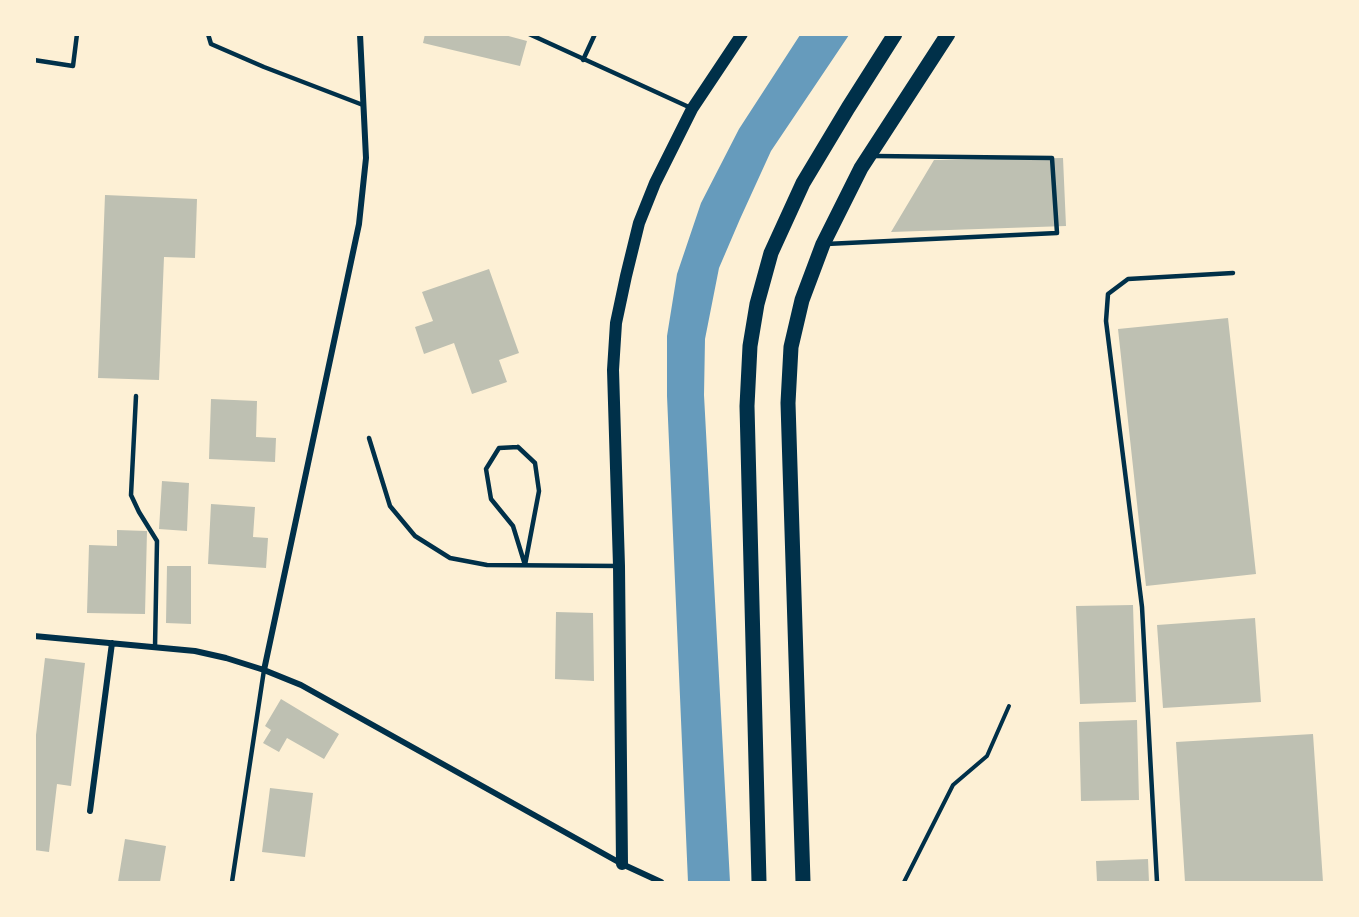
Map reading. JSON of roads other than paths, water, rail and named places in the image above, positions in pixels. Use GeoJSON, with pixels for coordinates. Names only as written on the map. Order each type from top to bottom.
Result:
{"type":"FeatureCollection","features":[{"type":"Feature","properties":{"kind":"main road"},"geometry":{"type":"LineString","coordinates":[[622,864],[619,566],[613,370],[616,322],[639,223],[655,183],[692,109],[742,34]]}},
{"type":"Feature","properties":{"kind":"main road"},"geometry":{"type":"LineString","coordinates":[[760,882],[747,406],[750,346],[757,304],[771,253],[803,183],[895,34]]}},
{"type":"Feature","properties":{"kind":"main road"},"geometry":{"type":"LineString","coordinates":[[802,882],[788,403],[792,347],[802,300],[823,244],[861,168],[948,34]]}},
{"type":"Feature","properties":{"kind":"street"},"geometry":{"type":"LineString","coordinates":[[264,670],[359,224],[366,159],[360,34]]}},
{"type":"Feature","properties":{"kind":"street"},"geometry":{"type":"LineString","coordinates":[[34,636],[195,651],[264,670],[301,686],[622,864],[661,882]]}},
{"type":"Feature","properties":{"kind":"street"},"geometry":{"type":"LineString","coordinates":[[90,811],[112,643]]}},
{"type":"Feature","properties":{"kind":"lane"},"geometry":{"type":"LineString","coordinates":[[34,60],[74,66],[77,34]]}},
{"type":"Feature","properties":{"kind":"lane"},"geometry":{"type":"LineString","coordinates":[[208,34],[211,45],[363,105]]}},
{"type":"Feature","properties":{"kind":"lane"},"geometry":{"type":"LineString","coordinates":[[530,34],[692,109]]}},
{"type":"Feature","properties":{"kind":"lane"},"geometry":{"type":"LineString","coordinates":[[583,60],[595,34]]}},
{"type":"Feature","properties":{"kind":"lane"},"geometry":{"type":"LineString","coordinates":[[823,244],[1057,233],[1052,158],[869,156]]}},
{"type":"Feature","properties":{"kind":"lane"},"geometry":{"type":"LineString","coordinates":[[1157,882],[1142,607],[1106,321],[1108,294],[1128,279],[1233,273]]}},
{"type":"Feature","properties":{"kind":"lane"},"geometry":{"type":"LineString","coordinates":[[136,396],[131,495],[157,541],[155,647]]}},
{"type":"Feature","properties":{"kind":"lane"},"geometry":{"type":"LineString","coordinates":[[369,438],[390,506],[415,536],[450,558],[488,565],[619,566]]}},
{"type":"Feature","properties":{"kind":"lane"},"geometry":{"type":"LineString","coordinates":[[518,447],[536,463],[540,491],[525,565],[513,526],[491,499],[486,469],[499,448],[518,447]]}},
{"type":"Feature","properties":{"kind":"lane"},"geometry":{"type":"LineString","coordinates":[[232,882],[264,670]]}},
{"type":"Feature","properties":{"kind":"lane"},"geometry":{"type":"LineString","coordinates":[[643,873],[643,882]]}},
{"type":"Feature","properties":{"kind":"water"},"geometry":{"type":"Polygon","coordinates":[[[800,35],[849,35],[771,151],[719,268],[705,339],[704,395],[730,882],[688,882],[667,396],[667,336],[677,274],[701,203],[739,129],[800,35]]]}}]}
